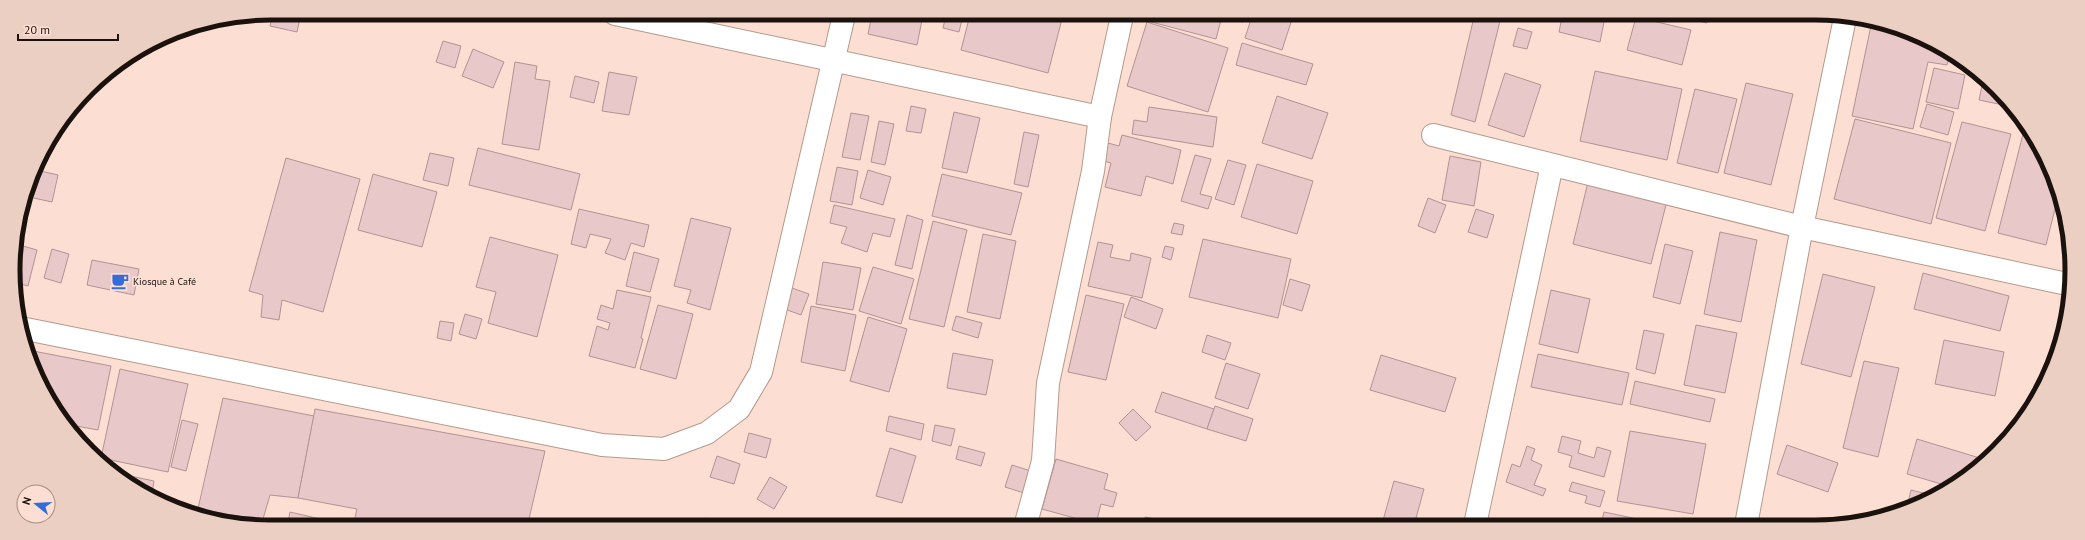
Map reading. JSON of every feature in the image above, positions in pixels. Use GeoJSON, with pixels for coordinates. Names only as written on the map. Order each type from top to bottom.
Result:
{"type":"FeatureCollection","features":[{"type":"Feature","properties":{"kind":"street"},"geometry":{"type":"LineString","coordinates":[[643,20],[1100,117]]}},
{"type":"Feature","properties":{"kind":"street"},"geometry":{"type":"LineString","coordinates":[[28,329],[602,445],[664,448],[707,433],[740,409],[761,372],[843,20]]}},
{"type":"Feature","properties":{"kind":"street"},"geometry":{"type":"LineString","coordinates":[[1027,520],[1043,461],[1048,383],[1093,171],[1100,117],[1121,20]]}},
{"type":"Feature","properties":{"kind":"street"},"geometry":{"type":"LineString","coordinates":[[1747,520],[1802,227],[1845,22]]}},
{"type":"Feature","properties":{"kind":"street"},"geometry":{"type":"LineString","coordinates":[[1433,135],[1802,227],[2064,283]]}},
{"type":"Feature","properties":{"kind":"street"},"geometry":{"type":"LineString","coordinates":[[1476,520],[1552,165]]}},
{"type":"Feature","properties":{"kind":"building"},"geometry":{"type":"Polygon","coordinates":[[[271,20],[300,20],[297,32],[270,26],[271,20]]]}},
{"type":"Feature","properties":{"kind":"building"},"geometry":{"type":"Polygon","coordinates":[[[871,20],[922,20],[917,45],[868,34],[871,20]]]}},
{"type":"Feature","properties":{"kind":"building"},"geometry":{"type":"Polygon","coordinates":[[[945,20],[962,20],[959,32],[943,28],[945,20]]]}},
{"type":"Feature","properties":{"kind":"building"},"geometry":{"type":"Polygon","coordinates":[[[969,20],[1062,20],[1048,73],[961,50],[969,20]]]}},
{"type":"Feature","properties":{"kind":"building"},"geometry":{"type":"Polygon","coordinates":[[[1144,20],[1221,20],[1216,39],[1144,20]]]}},
{"type":"Feature","properties":{"kind":"building"},"geometry":{"type":"Polygon","coordinates":[[[1233,20],[1244,20],[1243,22],[1233,20]]]}},
{"type":"Feature","properties":{"kind":"building"},"geometry":{"type":"Polygon","coordinates":[[[1251,20],[1292,20],[1282,50],[1245,38],[1251,20]]]}},
{"type":"Feature","properties":{"kind":"building"},"geometry":{"type":"Polygon","coordinates":[[[1473,20],[1500,20],[1475,122],[1451,115],[1473,20]]]}},
{"type":"Feature","properties":{"kind":"building"},"geometry":{"type":"Polygon","coordinates":[[[1561,20],[1604,20],[1600,42],[1559,32],[1561,20]]]}},
{"type":"Feature","properties":{"kind":"building"},"geometry":{"type":"Polygon","coordinates":[[[1635,20],[1649,20],[1691,30],[1682,65],[1627,50],[1635,20]]]}},
{"type":"Feature","properties":{"kind":"building"},"geometry":{"type":"Polygon","coordinates":[[[1693,20],[1708,20],[1707,23],[1693,20]]]}},
{"type":"Feature","properties":{"kind":"building"},"geometry":{"type":"Polygon","coordinates":[[[1147,22],[1228,48],[1208,112],[1127,86],[1147,22]]]}},
{"type":"Feature","properties":{"kind":"building"},"geometry":{"type":"Polygon","coordinates":[[[1871,27],[1911,39],[1949,59],[1947,65],[1928,62],[1913,129],[1852,116],[1871,27]]]}},
{"type":"Feature","properties":{"kind":"building"},"geometry":{"type":"Polygon","coordinates":[[[1518,28],[1532,32],[1527,49],[1513,46],[1518,28]]]}},
{"type":"Feature","properties":{"kind":"building"},"geometry":{"type":"Polygon","coordinates":[[[443,41],[461,46],[455,68],[436,62],[443,41]]]}},
{"type":"Feature","properties":{"kind":"building"},"geometry":{"type":"Polygon","coordinates":[[[1242,43],[1313,64],[1306,85],[1236,65],[1242,43]]]}},
{"type":"Feature","properties":{"kind":"building"},"geometry":{"type":"Polygon","coordinates":[[[473,49],[504,62],[493,88],[462,76],[473,49]]]}},
{"type":"Feature","properties":{"kind":"building"},"geometry":{"type":"Polygon","coordinates":[[[515,62],[537,66],[535,79],[550,81],[539,150],[502,144],[515,62]]]}},
{"type":"Feature","properties":{"kind":"building"},"geometry":{"type":"Polygon","coordinates":[[[1934,68],[1965,75],[1958,109],[1926,102],[1934,68]]]}},
{"type":"Feature","properties":{"kind":"building"},"geometry":{"type":"Polygon","coordinates":[[[1595,71],[1682,89],[1667,160],[1580,141],[1595,71]]]}},
{"type":"Feature","properties":{"kind":"building"},"geometry":{"type":"Polygon","coordinates":[[[609,72],[637,77],[629,115],[602,111],[609,72]]]}},
{"type":"Feature","properties":{"kind":"building"},"geometry":{"type":"Polygon","coordinates":[[[1505,73],[1541,85],[1524,137],[1488,125],[1505,73]]]}},
{"type":"Feature","properties":{"kind":"building"},"geometry":{"type":"Polygon","coordinates":[[[575,76],[599,82],[594,103],[570,97],[575,76]]]}},
{"type":"Feature","properties":{"kind":"building"},"geometry":{"type":"Polygon","coordinates":[[[1746,83],[1793,94],[1771,185],[1724,173],[1746,83]]]}},
{"type":"Feature","properties":{"kind":"building"},"geometry":{"type":"Polygon","coordinates":[[[1982,84],[2003,105],[1979,100],[1982,84]]]}},
{"type":"Feature","properties":{"kind":"building"},"geometry":{"type":"Polygon","coordinates":[[[1695,89],[1737,99],[1718,173],[1677,163],[1695,89]]]}},
{"type":"Feature","properties":{"kind":"building"},"geometry":{"type":"Polygon","coordinates":[[[1277,96],[1328,113],[1312,159],[1262,143],[1277,96]]]}},
{"type":"Feature","properties":{"kind":"building"},"geometry":{"type":"Polygon","coordinates":[[[1927,104],[1954,112],[1948,135],[1920,127],[1927,104]]]}},
{"type":"Feature","properties":{"kind":"building"},"geometry":{"type":"Polygon","coordinates":[[[911,106],[926,109],[921,133],[906,131],[911,106]]]}},
{"type":"Feature","properties":{"kind":"building"},"geometry":{"type":"Polygon","coordinates":[[[1149,107],[1217,117],[1213,147],[1132,134],[1134,120],[1147,122],[1149,107]]]}},
{"type":"Feature","properties":{"kind":"building"},"geometry":{"type":"Polygon","coordinates":[[[954,112],[980,118],[967,173],[942,168],[954,112]]]}},
{"type":"Feature","properties":{"kind":"building"},"geometry":{"type":"Polygon","coordinates":[[[851,113],[869,116],[860,160],[842,157],[851,113]]]}},
{"type":"Feature","properties":{"kind":"building"},"geometry":{"type":"Polygon","coordinates":[[[1855,119],[1951,143],[1931,224],[1834,199],[1855,119]]]}},
{"type":"Feature","properties":{"kind":"building"},"geometry":{"type":"Polygon","coordinates":[[[879,121],[894,124],[885,165],[871,162],[879,121]]]}},
{"type":"Feature","properties":{"kind":"building"},"geometry":{"type":"Polygon","coordinates":[[[1962,122],[2011,134],[1985,231],[1936,218],[1962,122]]]}},
{"type":"Feature","properties":{"kind":"building"},"geometry":{"type":"Polygon","coordinates":[[[1024,132],[1039,135],[1028,187],[1014,184],[1024,132]]]}},
{"type":"Feature","properties":{"kind":"building"},"geometry":{"type":"Polygon","coordinates":[[[2023,134],[2025,134],[2046,174],[2056,205],[2046,245],[1998,233],[2023,134]]]}},
{"type":"Feature","properties":{"kind":"building"},"geometry":{"type":"Polygon","coordinates":[[[1122,135],[1181,150],[1173,184],[1146,176],[1141,196],[1105,187],[1111,163],[1104,161],[1108,143],[1119,146],[1122,135]]]}},
{"type":"Feature","properties":{"kind":"building"},"geometry":{"type":"Polygon","coordinates":[[[478,148],[580,174],[571,210],[469,185],[478,148]]]}},
{"type":"Feature","properties":{"kind":"building"},"geometry":{"type":"Polygon","coordinates":[[[430,153],[454,158],[448,186],[423,180],[430,153]]]}},
{"type":"Feature","properties":{"kind":"building"},"geometry":{"type":"Polygon","coordinates":[[[1195,155],[1211,159],[1200,194],[1212,197],[1208,209],[1181,201],[1195,155]]]}},
{"type":"Feature","properties":{"kind":"building"},"geometry":{"type":"Polygon","coordinates":[[[1450,156],[1481,162],[1474,206],[1442,200],[1450,156]]]}},
{"type":"Feature","properties":{"kind":"building"},"geometry":{"type":"Polygon","coordinates":[[[286,158],[360,179],[323,312],[282,300],[279,320],[261,317],[263,295],[249,291],[286,158]]]}},
{"type":"Feature","properties":{"kind":"building"},"geometry":{"type":"Polygon","coordinates":[[[1228,160],[1246,165],[1234,205],[1215,199],[1228,160]]]}},
{"type":"Feature","properties":{"kind":"building"},"geometry":{"type":"Polygon","coordinates":[[[1257,164],[1313,181],[1297,234],[1241,217],[1257,164]]]}},
{"type":"Feature","properties":{"kind":"building"},"geometry":{"type":"Polygon","coordinates":[[[837,167],[858,171],[852,205],[830,201],[837,167]]]}},
{"type":"Feature","properties":{"kind":"building"},"geometry":{"type":"Polygon","coordinates":[[[868,170],[891,177],[883,205],[860,198],[868,170]]]}},
{"type":"Feature","properties":{"kind":"building"},"geometry":{"type":"Polygon","coordinates":[[[40,171],[58,175],[52,202],[31,197],[40,171]]]}},
{"type":"Feature","properties":{"kind":"building"},"geometry":{"type":"Polygon","coordinates":[[[373,174],[437,192],[422,247],[358,230],[373,174]]]}},
{"type":"Feature","properties":{"kind":"building"},"geometry":{"type":"Polygon","coordinates":[[[942,174],[1022,193],[1011,235],[932,216],[942,174]]]}},
{"type":"Feature","properties":{"kind":"building"},"geometry":{"type":"Polygon","coordinates":[[[1588,182],[1667,201],[1651,264],[1573,244],[1588,182]]]}},
{"type":"Feature","properties":{"kind":"building"},"geometry":{"type":"Polygon","coordinates":[[[1428,198],[1446,205],[1435,233],[1418,226],[1428,198]]]}},
{"type":"Feature","properties":{"kind":"building"},"geometry":{"type":"Polygon","coordinates":[[[834,205],[895,219],[890,237],[873,233],[867,252],[841,243],[847,227],[830,223],[834,205]]]}},
{"type":"Feature","properties":{"kind":"building"},"geometry":{"type":"Polygon","coordinates":[[[579,209],[649,225],[644,247],[631,243],[625,260],[605,253],[611,239],[590,234],[586,248],[571,244],[579,209]]]}},
{"type":"Feature","properties":{"kind":"building"},"geometry":{"type":"Polygon","coordinates":[[[1476,209],[1494,215],[1487,238],[1468,232],[1476,209]]]}},
{"type":"Feature","properties":{"kind":"building"},"geometry":{"type":"Polygon","coordinates":[[[907,215],[923,220],[912,269],[895,265],[907,215]]]}},
{"type":"Feature","properties":{"kind":"building"},"geometry":{"type":"Polygon","coordinates":[[[691,218],[731,228],[710,310],[687,303],[691,290],[674,286],[691,218]]]}},
{"type":"Feature","properties":{"kind":"building"},"geometry":{"type":"Polygon","coordinates":[[[933,221],[967,230],[944,327],[909,319],[933,221]]]}},
{"type":"Feature","properties":{"kind":"building"},"geometry":{"type":"Polygon","coordinates":[[[1174,223],[1184,225],[1182,235],[1171,233],[1174,223]]]}},
{"type":"Feature","properties":{"kind":"building"},"geometry":{"type":"Polygon","coordinates":[[[1720,232],[1757,240],[1741,322],[1704,314],[1720,232]]]}},
{"type":"Feature","properties":{"kind":"building"},"geometry":{"type":"Polygon","coordinates":[[[983,234],[1016,241],[1000,319],[967,312],[983,234]]]}},
{"type":"Feature","properties":{"kind":"building"},"geometry":{"type":"Polygon","coordinates":[[[490,237],[558,255],[537,337],[488,323],[496,292],[476,287],[490,237]]]}},
{"type":"Feature","properties":{"kind":"building"},"geometry":{"type":"Polygon","coordinates":[[[1203,239],[1291,259],[1278,318],[1189,297],[1203,239]]]}},
{"type":"Feature","properties":{"kind":"building"},"geometry":{"type":"Polygon","coordinates":[[[1098,242],[1113,245],[1110,257],[1130,261],[1131,253],[1151,258],[1142,298],[1088,286],[1098,242]]]}},
{"type":"Feature","properties":{"kind":"building"},"geometry":{"type":"Polygon","coordinates":[[[1665,244],[1693,251],[1680,304],[1653,297],[1665,244]]]}},
{"type":"Feature","properties":{"kind":"building"},"geometry":{"type":"Polygon","coordinates":[[[21,246],[37,250],[28,286],[21,284],[21,246]]]}},
{"type":"Feature","properties":{"kind":"building"},"geometry":{"type":"Polygon","coordinates":[[[1165,246],[1174,248],[1171,260],[1162,257],[1165,246]]]}},
{"type":"Feature","properties":{"kind":"building"},"geometry":{"type":"Polygon","coordinates":[[[52,249],[69,254],[61,283],[44,278],[52,249]]]}},
{"type":"Feature","properties":{"kind":"building"},"geometry":{"type":"Polygon","coordinates":[[[634,252],[659,259],[650,292],[626,286],[634,252]]]}},
{"type":"Feature","properties":{"kind":"building"},"geometry":{"type":"Polygon","coordinates":[[[92,260],[139,269],[134,295],[87,285],[92,260]]]}},
{"type":"Feature","properties":{"kind":"building"},"geometry":{"type":"Polygon","coordinates":[[[823,262],[861,268],[853,310],[816,304],[823,262]]]}},
{"type":"Feature","properties":{"kind":"building"},"geometry":{"type":"Polygon","coordinates":[[[873,267],[914,279],[901,324],[859,311],[873,267]]]}},
{"type":"Feature","properties":{"kind":"building"},"geometry":{"type":"Polygon","coordinates":[[[1923,273],[2009,296],[2000,331],[1914,309],[1923,273]]]}},
{"type":"Feature","properties":{"kind":"building"},"geometry":{"type":"Polygon","coordinates":[[[1823,274],[1875,287],[1851,377],[1801,364],[1823,274]]]}},
{"type":"Feature","properties":{"kind":"building"},"geometry":{"type":"Polygon","coordinates":[[[1290,279],[1310,285],[1302,311],[1283,305],[1290,279]]]}},
{"type":"Feature","properties":{"kind":"building"},"geometry":{"type":"Polygon","coordinates":[[[789,287],[809,294],[801,315],[782,308],[789,287]]]}},
{"type":"Feature","properties":{"kind":"building"},"geometry":{"type":"Polygon","coordinates":[[[617,290],[651,297],[641,338],[643,339],[635,368],[589,356],[597,326],[608,330],[610,323],[597,319],[601,305],[613,309],[617,290]]]}},
{"type":"Feature","properties":{"kind":"building"},"geometry":{"type":"Polygon","coordinates":[[[1551,290],[1590,299],[1578,353],[1539,344],[1551,290]]]}},
{"type":"Feature","properties":{"kind":"building"},"geometry":{"type":"Polygon","coordinates":[[[1086,295],[1124,304],[1106,380],[1068,372],[1086,295]]]}},
{"type":"Feature","properties":{"kind":"building"},"geometry":{"type":"Polygon","coordinates":[[[1131,297],[1163,309],[1156,329],[1124,317],[1131,297]]]}},
{"type":"Feature","properties":{"kind":"building"},"geometry":{"type":"Polygon","coordinates":[[[658,305],[693,314],[676,379],[640,369],[658,305]]]}},
{"type":"Feature","properties":{"kind":"building"},"geometry":{"type":"Polygon","coordinates":[[[811,306],[856,315],[845,371],[801,362],[811,306]]]}},
{"type":"Feature","properties":{"kind":"building"},"geometry":{"type":"Polygon","coordinates":[[[465,314],[482,319],[476,339],[459,334],[465,314]]]}},
{"type":"Feature","properties":{"kind":"building"},"geometry":{"type":"Polygon","coordinates":[[[956,316],[982,323],[978,338],[952,330],[956,316]]]}},
{"type":"Feature","properties":{"kind":"building"},"geometry":{"type":"Polygon","coordinates":[[[868,317],[907,329],[889,392],[850,381],[868,317]]]}},
{"type":"Feature","properties":{"kind":"building"},"geometry":{"type":"Polygon","coordinates":[[[440,321],[454,323],[451,341],[437,338],[440,321]]]}},
{"type":"Feature","properties":{"kind":"building"},"geometry":{"type":"Polygon","coordinates":[[[1696,325],[1737,333],[1725,393],[1684,385],[1696,325]]]}},
{"type":"Feature","properties":{"kind":"building"},"geometry":{"type":"Polygon","coordinates":[[[1644,330],[1664,334],[1655,374],[1636,369],[1644,330]]]}},
{"type":"Feature","properties":{"kind":"building"},"geometry":{"type":"Polygon","coordinates":[[[1207,335],[1231,343],[1225,360],[1202,352],[1207,335]]]}},
{"type":"Feature","properties":{"kind":"building"},"geometry":{"type":"Polygon","coordinates":[[[1944,340],[2004,352],[1995,396],[1935,384],[1944,340]]]}},
{"type":"Feature","properties":{"kind":"building"},"geometry":{"type":"Polygon","coordinates":[[[33,351],[111,366],[98,430],[75,426],[53,395],[33,351]]]}},
{"type":"Feature","properties":{"kind":"building"},"geometry":{"type":"Polygon","coordinates":[[[953,353],[993,360],[986,395],[947,388],[953,353]]]}},
{"type":"Feature","properties":{"kind":"building"},"geometry":{"type":"Polygon","coordinates":[[[1538,354],[1629,373],[1622,405],[1531,387],[1538,354]]]}},
{"type":"Feature","properties":{"kind":"building"},"geometry":{"type":"Polygon","coordinates":[[[1381,355],[1456,378],[1445,412],[1370,390],[1381,355]]]}},
{"type":"Feature","properties":{"kind":"building"},"geometry":{"type":"Polygon","coordinates":[[[1864,361],[1899,368],[1878,457],[1843,448],[1864,361]]]}},
{"type":"Feature","properties":{"kind":"building"},"geometry":{"type":"Polygon","coordinates":[[[1226,363],[1260,374],[1248,409],[1215,398],[1226,363]]]}},
{"type":"Feature","properties":{"kind":"building"},"geometry":{"type":"Polygon","coordinates":[[[120,369],[188,384],[168,472],[106,459],[102,455],[120,369]]]}},
{"type":"Feature","properties":{"kind":"building"},"geometry":{"type":"Polygon","coordinates":[[[1635,381],[1715,399],[1710,422],[1630,404],[1635,381]]]}},
{"type":"Feature","properties":{"kind":"building"},"geometry":{"type":"Polygon","coordinates":[[[1162,392],[1214,409],[1207,429],[1155,412],[1162,392]]]}},
{"type":"Feature","properties":{"kind":"building"},"geometry":{"type":"Polygon","coordinates":[[[223,398],[314,416],[298,498],[270,495],[263,519],[231,515],[230,517],[198,509],[223,398]]]}},
{"type":"Feature","properties":{"kind":"building"},"geometry":{"type":"Polygon","coordinates":[[[1215,406],[1253,419],[1246,441],[1207,429],[1215,406]]]}},
{"type":"Feature","properties":{"kind":"building"},"geometry":{"type":"Polygon","coordinates":[[[315,409],[545,451],[529,520],[354,520],[357,509],[298,498],[315,409]]]}},
{"type":"Feature","properties":{"kind":"building"},"geometry":{"type":"Polygon","coordinates":[[[1133,409],[1151,427],[1136,441],[1119,423],[1133,409]]]}},
{"type":"Feature","properties":{"kind":"building"},"geometry":{"type":"Polygon","coordinates":[[[889,416],[924,424],[921,440],[886,431],[889,416]]]}},
{"type":"Feature","properties":{"kind":"building"},"geometry":{"type":"Polygon","coordinates":[[[182,420],[198,424],[186,471],[171,467],[182,420]]]}},
{"type":"Feature","properties":{"kind":"building"},"geometry":{"type":"Polygon","coordinates":[[[935,425],[955,429],[951,446],[932,441],[935,425]]]}},
{"type":"Feature","properties":{"kind":"building"},"geometry":{"type":"Polygon","coordinates":[[[1630,431],[1706,444],[1693,514],[1617,501],[1630,431]]]}},
{"type":"Feature","properties":{"kind":"building"},"geometry":{"type":"Polygon","coordinates":[[[749,433],[771,439],[766,458],[744,452],[749,433]]]}},
{"type":"Feature","properties":{"kind":"building"},"geometry":{"type":"Polygon","coordinates":[[[1562,436],[1581,441],[1578,453],[1594,458],[1597,447],[1611,451],[1604,477],[1569,467],[1572,456],[1558,452],[1562,436]]]}},
{"type":"Feature","properties":{"kind":"building"},"geometry":{"type":"Polygon","coordinates":[[[1917,439],[1980,458],[1944,485],[1907,474],[1917,439]]]}},
{"type":"Feature","properties":{"kind":"building"},"geometry":{"type":"Polygon","coordinates":[[[1787,445],[1838,463],[1828,492],[1777,474],[1787,445]]]}},
{"type":"Feature","properties":{"kind":"building"},"geometry":{"type":"Polygon","coordinates":[[[959,446],[985,453],[981,466],[956,459],[959,446]]]}},
{"type":"Feature","properties":{"kind":"building"},"geometry":{"type":"Polygon","coordinates":[[[1527,446],[1535,449],[1531,460],[1542,465],[1534,485],[1546,489],[1543,496],[1506,482],[1512,464],[1520,467],[1527,446]]]}},
{"type":"Feature","properties":{"kind":"building"},"geometry":{"type":"Polygon","coordinates":[[[890,448],[916,456],[902,503],[876,496],[890,448]]]}},
{"type":"Feature","properties":{"kind":"building"},"geometry":{"type":"Polygon","coordinates":[[[717,456],[740,464],[734,484],[710,477],[717,456]]]}},
{"type":"Feature","properties":{"kind":"building"},"geometry":{"type":"Polygon","coordinates":[[[1056,459],[1108,474],[1104,489],[1117,493],[1113,507],[1101,504],[1097,520],[1082,520],[1042,509],[1056,459]]]}},
{"type":"Feature","properties":{"kind":"building"},"geometry":{"type":"Polygon","coordinates":[[[1012,465],[1034,472],[1027,494],[1005,487],[1012,465]]]}},
{"type":"Feature","properties":{"kind":"building"},"geometry":{"type":"Polygon","coordinates":[[[128,475],[154,481],[152,491],[128,475]]]}},
{"type":"Feature","properties":{"kind":"building"},"geometry":{"type":"Polygon","coordinates":[[[770,477],[787,487],[774,509],[757,499],[770,477]]]}},
{"type":"Feature","properties":{"kind":"building"},"geometry":{"type":"Polygon","coordinates":[[[1394,481],[1424,489],[1416,518],[1424,520],[1383,520],[1394,481]]]}},
{"type":"Feature","properties":{"kind":"building"},"geometry":{"type":"Polygon","coordinates":[[[1572,482],[1605,491],[1600,507],[1585,503],[1587,496],[1569,491],[1572,482]]]}},
{"type":"Feature","properties":{"kind":"building"},"geometry":{"type":"Polygon","coordinates":[[[1911,490],[1926,494],[1911,501],[1908,502],[1911,490]]]}},
{"type":"Feature","properties":{"kind":"building"},"geometry":{"type":"Polygon","coordinates":[[[290,512],[325,520],[288,520],[290,512]]]}},
{"type":"Feature","properties":{"kind":"building"},"geometry":{"type":"Polygon","coordinates":[[[1604,512],[1642,520],[1602,520],[1604,512]]]}},
{"type":"Feature","properties":{"kind":"building"},"geometry":{"type":"Polygon","coordinates":[[[1145,517],[1159,520],[1145,520],[1145,517]]]}},
{"type":"Feature","properties":{"kind":"place","name":"Kiosque à Café"},"geometry":{"type":"Point","coordinates":[120,281]}}]}
